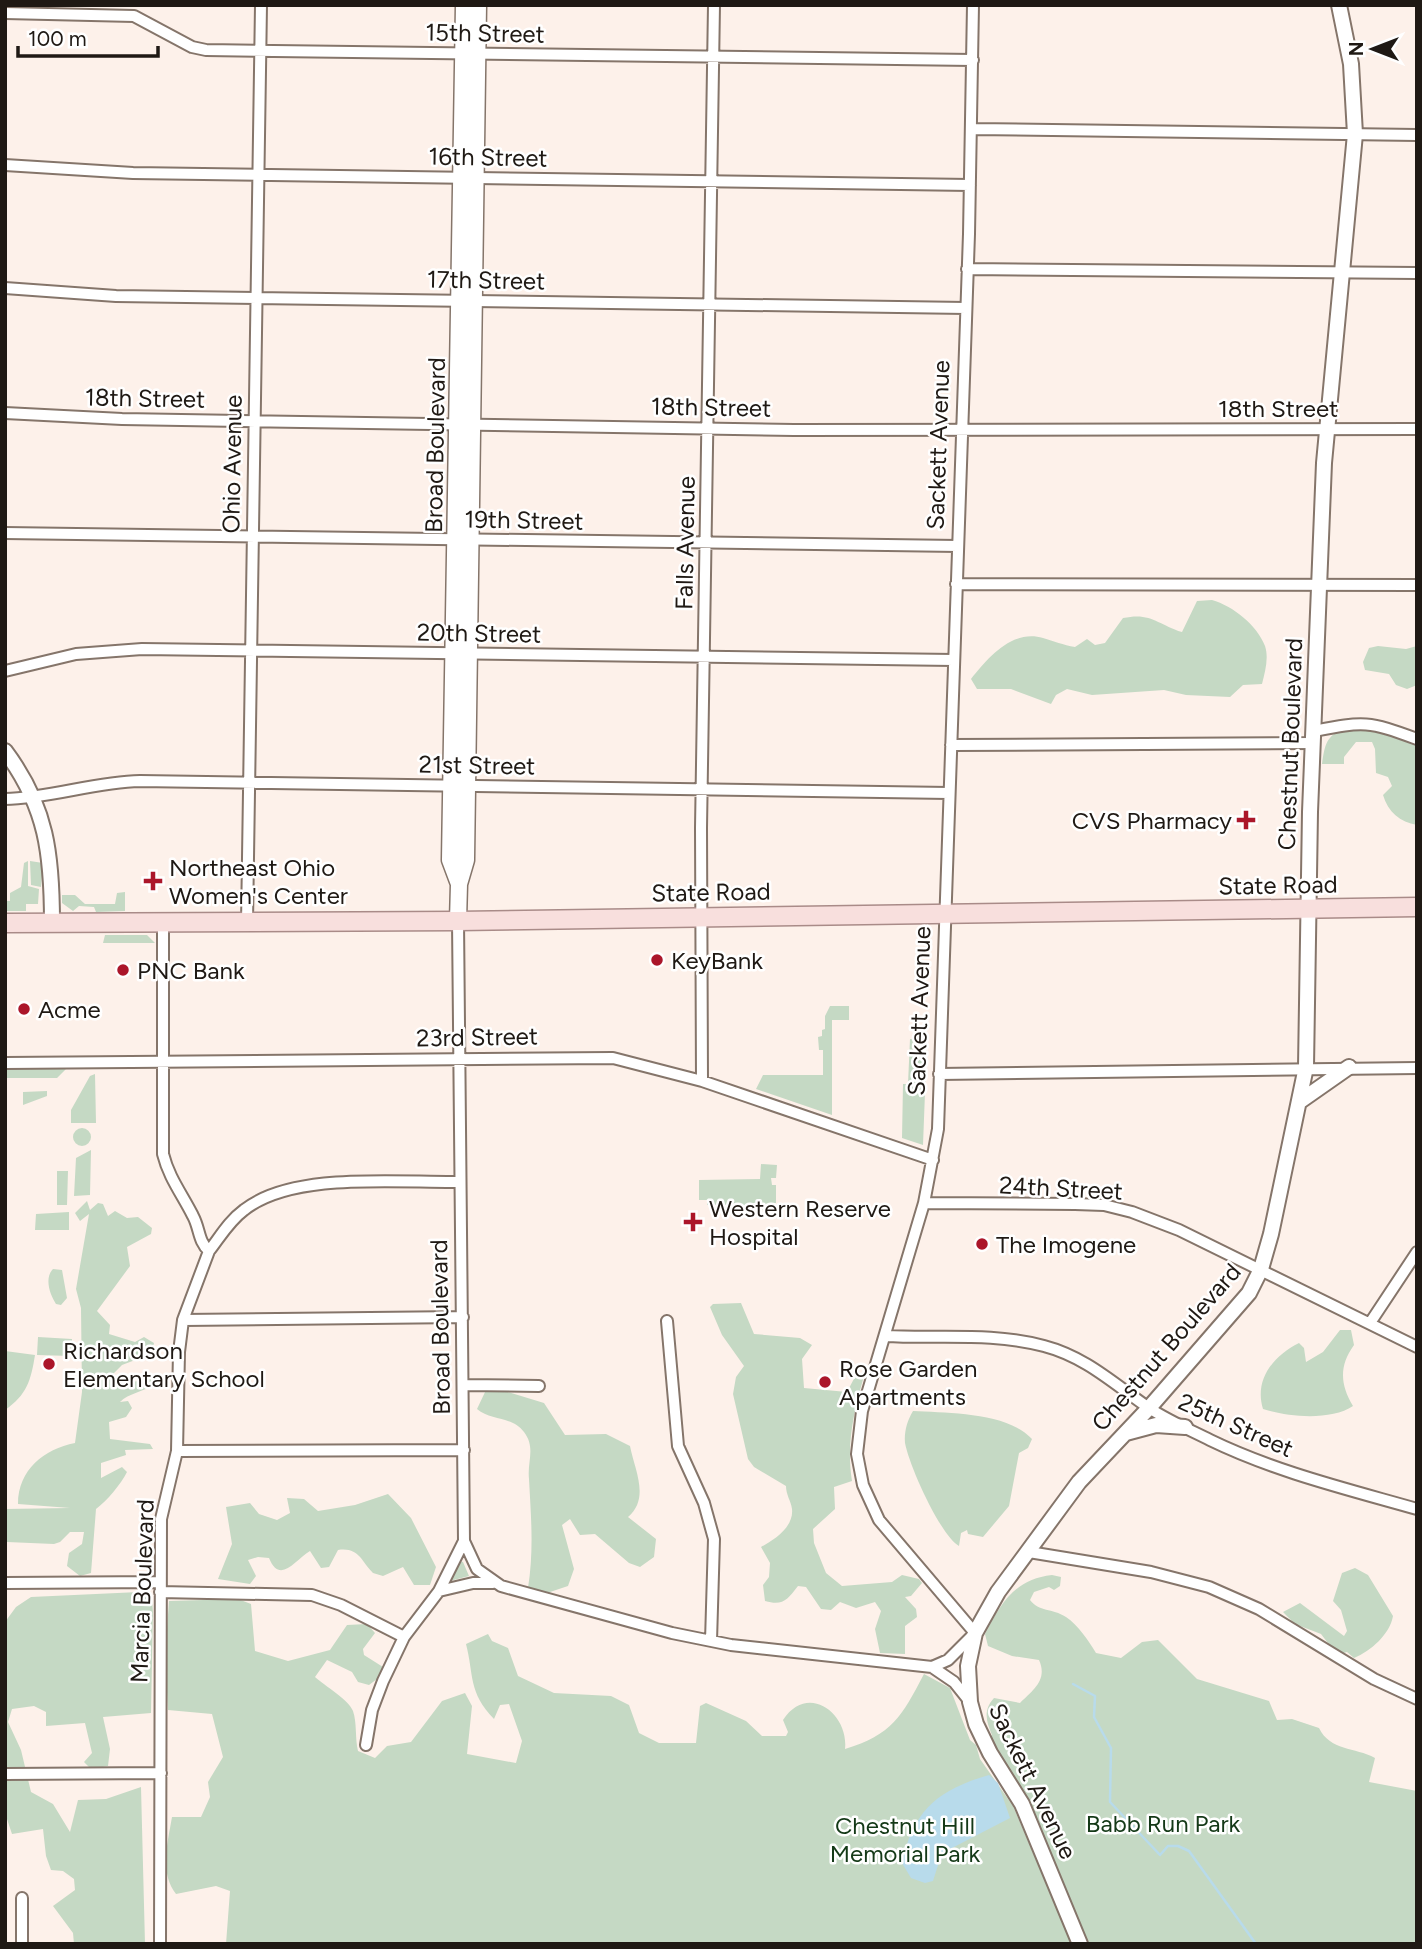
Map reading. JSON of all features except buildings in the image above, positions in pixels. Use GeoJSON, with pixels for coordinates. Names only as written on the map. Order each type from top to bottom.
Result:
{"type":"FeatureCollection","features":[{"type":"Feature","properties":{"kind":"main road","name":"Broad Boulevard"},"geometry":{"type":"LineString","coordinates":[[464,5],[471,54]]}},
{"type":"Feature","properties":{"kind":"main road","name":"Broad Boulevard"},"geometry":{"type":"LineString","coordinates":[[458,921],[459,884],[450,860],[459,786],[471,54],[478,5]]}},
{"type":"Feature","properties":{"kind":"main road","name":"State Road"},"geometry":{"type":"LineString","coordinates":[[5,923],[458,921],[1417,907]]}},
{"type":"Feature","properties":{"kind":"street","name":"Ohio Avenue"},"geometry":{"type":"LineString","coordinates":[[247,923],[261,5]]}},
{"type":"Feature","properties":{"kind":"street","name":"Falls Avenue"},"geometry":{"type":"LineString","coordinates":[[702,1081],[701,789],[713,5]]}},
{"type":"Feature","properties":{"kind":"street","name":"Sackett Avenue"},"geometry":{"type":"LineString","coordinates":[[973,5],[972,129],[938,1129],[924,1203],[858,1432],[857,1454],[863,1485],[879,1520],[975,1633],[967,1675],[970,1702],[982,1738],[1025,1810],[1080,1944]]}},
{"type":"Feature","properties":{"kind":"street","name":"Chestnut Boulevard"},"geometry":{"type":"LineString","coordinates":[[975,1633],[998,1592],[1079,1482],[1149,1408],[1250,1293],[1261,1269],[1299,1102],[1306,1067],[1307,909],[1327,429],[1355,134],[1351,64],[1339,5]]}},
{"type":"Feature","properties":{"kind":"street","name":"15th Street"},"geometry":{"type":"LineString","coordinates":[[5,13],[127,15],[149,22],[199,49],[973,60]]}},
{"type":"Feature","properties":{"kind":"street"},"geometry":{"type":"LineString","coordinates":[[972,129],[1417,135]]}},
{"type":"Feature","properties":{"kind":"street","name":"16th Street"},"geometry":{"type":"LineString","coordinates":[[5,165],[132,173],[970,185]]}},
{"type":"Feature","properties":{"kind":"street"},"geometry":{"type":"LineString","coordinates":[[967,269],[1417,274]]}},
{"type":"Feature","properties":{"kind":"street","name":"17th Street"},"geometry":{"type":"LineString","coordinates":[[5,289],[116,296],[966,308]]}},
{"type":"Feature","properties":{"kind":"street","name":"18th Street"},"geometry":{"type":"LineString","coordinates":[[5,413],[122,419],[707,429],[1417,429]]}},
{"type":"Feature","properties":{"kind":"street","name":"19th Street"},"geometry":{"type":"LineString","coordinates":[[5,533],[958,546]]}},
{"type":"Feature","properties":{"kind":"street"},"geometry":{"type":"LineString","coordinates":[[956,583],[1417,585]]}},
{"type":"Feature","properties":{"kind":"street","name":"20th Street"},"geometry":{"type":"LineString","coordinates":[[5,671],[76,654],[113,650],[954,660]]}},
{"type":"Feature","properties":{"kind":"street"},"geometry":{"type":"LineString","coordinates":[[951,746],[1314,737],[1363,723],[1385,726],[1417,739]]}},
{"type":"Feature","properties":{"kind":"street"},"geometry":{"type":"LineString","coordinates":[[5,751],[34,799],[50,850],[52,923]]}},
{"type":"Feature","properties":{"kind":"street","name":"21st Street"},"geometry":{"type":"LineString","coordinates":[[5,799],[34,799],[125,781],[949,793]]}},
{"type":"Feature","properties":{"kind":"street","name":"Broad Boulevard"},"geometry":{"type":"LineString","coordinates":[[366,1745],[377,1695],[404,1637],[439,1591],[464,1541],[458,921]]}},
{"type":"Feature","properties":{"kind":"street"},"geometry":{"type":"LineString","coordinates":[[163,923],[163,1154],[174,1185],[196,1222],[202,1244],[209,1251],[245,1209],[281,1190],[310,1185],[460,1182]]}},
{"type":"Feature","properties":{"kind":"street","name":"23rd Street"},"geometry":{"type":"LineString","coordinates":[[5,1063],[613,1058],[642,1063],[702,1081],[933,1160]]}},
{"type":"Feature","properties":{"kind":"street"},"geometry":{"type":"LineString","coordinates":[[939,1074],[1306,1067],[1417,1068]]}},
{"type":"Feature","properties":{"kind":"street"},"geometry":{"type":"LineString","coordinates":[[1299,1102],[1349,1068]]}},
{"type":"Feature","properties":{"kind":"street","name":"24th Street"},"geometry":{"type":"LineString","coordinates":[[924,1203],[1104,1205],[1148,1216],[1417,1347]]}},
{"type":"Feature","properties":{"kind":"street","name":"Marcia Boulevard"},"geometry":{"type":"LineString","coordinates":[[160,1944],[162,1517],[177,1451],[179,1352],[183,1320],[209,1251]]}},
{"type":"Feature","properties":{"kind":"street"},"geometry":{"type":"LineString","coordinates":[[1370,1323],[1417,1252]]}},
{"type":"Feature","properties":{"kind":"street"},"geometry":{"type":"LineString","coordinates":[[183,1320],[463,1317]]}},
{"type":"Feature","properties":{"kind":"street"},"geometry":{"type":"LineString","coordinates":[[667,1321],[678,1446],[704,1503],[714,1539],[711,1641]]}},
{"type":"Feature","properties":{"kind":"street","name":"25th Street"},"geometry":{"type":"LineString","coordinates":[[885,1336],[1001,1339],[1045,1346],[1102,1372],[1149,1408],[1185,1427],[1287,1472],[1417,1509]]}},
{"type":"Feature","properties":{"kind":"street"},"geometry":{"type":"LineString","coordinates":[[464,1385],[539,1386]]}},
{"type":"Feature","properties":{"kind":"street"},"geometry":{"type":"LineString","coordinates":[[1124,1433],[1156,1425],[1185,1427]]}},
{"type":"Feature","properties":{"kind":"street"},"geometry":{"type":"LineString","coordinates":[[177,1451],[464,1450]]}},
{"type":"Feature","properties":{"kind":"street"},"geometry":{"type":"LineString","coordinates":[[464,1541],[477,1569],[494,1583]]}},
{"type":"Feature","properties":{"kind":"street"},"geometry":{"type":"LineString","coordinates":[[1029,1552],[1151,1572],[1209,1587],[1259,1609],[1374,1679],[1417,1699]]}},
{"type":"Feature","properties":{"kind":"street"},"geometry":{"type":"LineString","coordinates":[[5,1583],[312,1595],[341,1605],[404,1637]]}},
{"type":"Feature","properties":{"kind":"street"},"geometry":{"type":"LineString","coordinates":[[439,1591],[473,1583],[494,1583],[711,1641],[932,1667],[954,1682],[970,1702]]}},
{"type":"Feature","properties":{"kind":"street"},"geometry":{"type":"LineString","coordinates":[[932,1667],[948,1660],[975,1633]]}},
{"type":"Feature","properties":{"kind":"street"},"geometry":{"type":"LineString","coordinates":[[5,1774],[161,1773]]}},
{"type":"Feature","properties":{"kind":"street"},"geometry":{"type":"LineString","coordinates":[[22,1898],[22,1944]]}},
{"type":"Feature","properties":{"kind":"green space"},"geometry":{"type":"Polygon","coordinates":[[[1212,600],[1236,612],[1250,624],[1261,638],[1266,651],[1262,684],[1243,685],[1230,697],[1186,695],[1164,690],[1092,695],[1067,689],[1056,695],[1051,704],[1011,689],[977,689],[971,679],[993,654],[1011,641],[1032,636],[1075,647],[1087,639],[1095,645],[1105,643],[1123,618],[1133,617],[1147,618],[1182,632],[1197,601],[1212,600]]]}},
{"type":"Feature","properties":{"kind":"green space"},"geometry":{"type":"Polygon","coordinates":[[[1378,646],[1406,649],[1417,646],[1417,685],[1407,689],[1396,685],[1389,674],[1365,670],[1363,662],[1369,648],[1378,646]]]}},
{"type":"Feature","properties":{"kind":"green space"},"geometry":{"type":"Polygon","coordinates":[[[1345,728],[1370,728],[1417,744],[1417,825],[1400,819],[1388,806],[1383,795],[1392,786],[1388,777],[1376,773],[1372,742],[1356,742],[1344,757],[1344,764],[1322,764],[1328,742],[1334,734],[1345,728]]]}},
{"type":"Feature","properties":{"kind":"green space"},"geometry":{"type":"Polygon","coordinates":[[[28,861],[28,886],[39,889],[38,904],[26,904],[26,911],[5,911],[5,901],[10,901],[10,893],[21,887],[24,863],[28,861]]]}},
{"type":"Feature","properties":{"kind":"green space"},"geometry":{"type":"Polygon","coordinates":[[[30,861],[43,863],[41,887],[31,885],[30,861]]]}},
{"type":"Feature","properties":{"kind":"green space"},"geometry":{"type":"Polygon","coordinates":[[[125,892],[125,911],[96,912],[94,907],[79,906],[73,911],[62,903],[62,895],[75,895],[85,904],[115,904],[117,893],[125,892]]]}},
{"type":"Feature","properties":{"kind":"green space"},"geometry":{"type":"Polygon","coordinates":[[[105,935],[147,935],[155,943],[103,943],[105,935]]]}},
{"type":"Feature","properties":{"kind":"green space"},"geometry":{"type":"Polygon","coordinates":[[[830,1006],[849,1006],[849,1020],[832,1020],[832,1115],[756,1089],[763,1075],[823,1075],[823,1050],[819,1050],[818,1037],[822,1036],[822,1030],[825,1029],[825,1016],[830,1006]]]}},
{"type":"Feature","properties":{"kind":"green space"},"geometry":{"type":"Polygon","coordinates":[[[910,1039],[927,1040],[923,1145],[902,1138],[903,1084],[908,1084],[910,1039]]]}},
{"type":"Feature","properties":{"kind":"green space"},"geometry":{"type":"Polygon","coordinates":[[[5,1069],[66,1069],[57,1078],[5,1078],[5,1069]]]}},
{"type":"Feature","properties":{"kind":"green space"},"geometry":{"type":"Polygon","coordinates":[[[95,1074],[96,1123],[71,1123],[71,1110],[90,1076],[95,1074]]]}},
{"type":"Feature","properties":{"kind":"green space"},"geometry":{"type":"Polygon","coordinates":[[[47,1091],[47,1096],[23,1105],[23,1092],[47,1091]]]}},
{"type":"Feature","properties":{"kind":"green space"},"geometry":{"type":"Polygon","coordinates":[[[82,1128],[88,1131],[91,1137],[88,1143],[82,1146],[76,1143],[73,1137],[76,1131],[82,1128]]]}},
{"type":"Feature","properties":{"kind":"green space"},"geometry":{"type":"Polygon","coordinates":[[[91,1150],[90,1195],[74,1196],[76,1158],[91,1150]]]}},
{"type":"Feature","properties":{"kind":"green space"},"geometry":{"type":"Polygon","coordinates":[[[761,1164],[777,1165],[776,1178],[771,1178],[772,1185],[776,1185],[776,1203],[772,1203],[772,1210],[741,1210],[741,1205],[707,1205],[707,1200],[699,1200],[699,1180],[760,1179],[761,1164]]]}},
{"type":"Feature","properties":{"kind":"green space"},"geometry":{"type":"Polygon","coordinates":[[[57,1171],[68,1171],[67,1205],[57,1205],[57,1171]]]}},
{"type":"Feature","properties":{"kind":"green space"},"geometry":{"type":"Polygon","coordinates":[[[87,1201],[90,1210],[98,1203],[103,1204],[108,1216],[115,1211],[127,1218],[138,1217],[152,1228],[151,1234],[127,1247],[130,1266],[97,1311],[110,1325],[109,1334],[135,1342],[144,1337],[154,1343],[151,1354],[122,1365],[110,1377],[126,1383],[150,1379],[156,1383],[123,1399],[120,1402],[128,1401],[132,1408],[126,1417],[109,1422],[110,1439],[150,1444],[153,1449],[125,1450],[126,1455],[101,1463],[101,1478],[122,1467],[127,1472],[105,1502],[96,1509],[91,1573],[80,1576],[67,1566],[69,1553],[82,1544],[84,1532],[70,1532],[54,1544],[7,1542],[5,1509],[70,1508],[18,1504],[23,1481],[35,1463],[53,1450],[75,1443],[82,1392],[81,1308],[76,1289],[89,1214],[80,1221],[75,1213],[87,1201]]]}},
{"type":"Feature","properties":{"kind":"green space"},"geometry":{"type":"Polygon","coordinates":[[[69,1212],[69,1230],[35,1230],[36,1214],[69,1212]]]}},
{"type":"Feature","properties":{"kind":"green space"},"geometry":{"type":"Polygon","coordinates":[[[53,1269],[62,1270],[67,1298],[61,1305],[56,1304],[49,1286],[53,1269]]]}},
{"type":"Feature","properties":{"kind":"green space"},"geometry":{"type":"Polygon","coordinates":[[[741,1303],[754,1334],[800,1338],[812,1345],[802,1359],[804,1388],[847,1392],[857,1373],[864,1376],[852,1428],[852,1481],[834,1487],[835,1509],[813,1529],[814,1543],[826,1573],[842,1586],[892,1582],[902,1575],[919,1579],[922,1583],[911,1596],[905,1597],[916,1609],[917,1617],[905,1626],[905,1654],[880,1653],[875,1629],[881,1611],[875,1602],[856,1608],[840,1602],[831,1610],[821,1609],[806,1587],[798,1586],[784,1601],[765,1601],[763,1585],[769,1577],[770,1563],[761,1547],[777,1537],[786,1527],[792,1516],[792,1509],[786,1486],[754,1467],[748,1459],[733,1394],[736,1377],[744,1366],[722,1335],[710,1307],[713,1304],[741,1303]]]}},
{"type":"Feature","properties":{"kind":"green space"},"geometry":{"type":"Polygon","coordinates":[[[1340,1330],[1351,1330],[1354,1345],[1346,1360],[1343,1375],[1353,1406],[1321,1416],[1284,1414],[1263,1409],[1261,1388],[1274,1362],[1299,1343],[1304,1348],[1306,1362],[1323,1352],[1340,1330]]]}},
{"type":"Feature","properties":{"kind":"green space"},"geometry":{"type":"Polygon","coordinates":[[[38,1337],[72,1339],[71,1356],[37,1355],[38,1337]]]}},
{"type":"Feature","properties":{"kind":"green space"},"geometry":{"type":"Polygon","coordinates":[[[5,1351],[35,1355],[27,1386],[18,1399],[5,1410],[5,1351]]]}},
{"type":"Feature","properties":{"kind":"green space"},"geometry":{"type":"Polygon","coordinates":[[[498,1389],[544,1403],[565,1435],[606,1434],[630,1446],[640,1493],[635,1510],[628,1517],[656,1539],[654,1557],[640,1567],[629,1563],[595,1534],[580,1535],[570,1519],[562,1525],[574,1569],[568,1586],[544,1594],[528,1588],[531,1547],[530,1444],[524,1432],[514,1423],[477,1409],[486,1390],[498,1389]]]}},
{"type":"Feature","properties":{"kind":"green space"},"geometry":{"type":"Polygon","coordinates":[[[913,1411],[993,1419],[1021,1430],[1032,1439],[1028,1448],[1019,1453],[1009,1506],[983,1537],[968,1534],[967,1530],[961,1533],[959,1546],[951,1539],[935,1514],[919,1482],[905,1443],[906,1427],[913,1411]]]}},
{"type":"Feature","properties":{"kind":"green space"},"geometry":{"type":"Polygon","coordinates":[[[388,1494],[411,1518],[436,1567],[430,1585],[414,1585],[403,1567],[383,1576],[373,1573],[359,1556],[345,1550],[338,1550],[329,1567],[321,1568],[310,1551],[283,1570],[273,1566],[269,1558],[248,1560],[256,1576],[250,1584],[218,1579],[232,1544],[226,1507],[250,1503],[259,1514],[277,1520],[290,1513],[287,1498],[304,1499],[318,1511],[355,1505],[388,1494]]]}},
{"type":"Feature","properties":{"kind":"green space"},"geometry":{"type":"Polygon","coordinates":[[[459,1561],[463,1562],[469,1576],[450,1581],[459,1561]]]}},
{"type":"Feature","properties":{"kind":"green space"},"geometry":{"type":"Polygon","coordinates":[[[1355,1568],[1368,1575],[1393,1616],[1379,1641],[1354,1658],[1347,1652],[1337,1655],[1321,1634],[1295,1624],[1283,1612],[1300,1603],[1344,1636],[1347,1631],[1341,1610],[1333,1601],[1342,1573],[1355,1568]]]}},
{"type":"Feature","properties":{"kind":"green space","name":"Babb Run Park"},"geometry":{"type":"Polygon","coordinates":[[[1052,1575],[1061,1577],[1060,1586],[1054,1590],[1049,1587],[1034,1592],[1030,1600],[1037,1606],[1070,1620],[1096,1653],[1121,1658],[1142,1642],[1158,1640],[1197,1679],[1269,1701],[1277,1720],[1292,1719],[1319,1728],[1336,1745],[1375,1758],[1369,1782],[1417,1791],[1417,1944],[1080,1944],[1042,1848],[985,1743],[992,1735],[987,1716],[988,1707],[994,1698],[1020,1703],[1038,1684],[1042,1673],[1039,1660],[1012,1656],[988,1646],[985,1634],[1011,1594],[1028,1582],[1052,1575]]]}},
{"type":"Feature","properties":{"kind":"green space"},"geometry":{"type":"Polygon","coordinates":[[[139,1592],[152,1599],[151,1713],[103,1717],[110,1749],[108,1766],[91,1769],[84,1762],[92,1753],[85,1723],[46,1726],[46,1712],[34,1706],[12,1709],[8,1722],[21,1750],[31,1792],[53,1804],[70,1832],[78,1800],[106,1799],[141,1787],[145,1944],[74,1944],[73,1933],[53,1906],[75,1890],[74,1879],[63,1871],[51,1870],[46,1856],[43,1829],[12,1834],[5,1813],[5,1622],[16,1607],[31,1597],[139,1592]]]}},
{"type":"Feature","properties":{"kind":"green space","name":"Chestnut Hill Memorial Park"},"geometry":{"type":"Polygon","coordinates":[[[238,1599],[251,1604],[255,1651],[288,1661],[330,1650],[347,1625],[367,1624],[375,1633],[363,1649],[364,1655],[383,1667],[381,1676],[369,1685],[358,1682],[352,1672],[327,1660],[315,1677],[351,1707],[358,1751],[375,1758],[387,1746],[411,1742],[442,1701],[465,1693],[472,1706],[467,1754],[516,1763],[522,1741],[509,1704],[500,1705],[494,1719],[480,1700],[473,1683],[466,1644],[488,1634],[492,1641],[508,1648],[518,1676],[554,1693],[611,1696],[629,1705],[639,1733],[659,1743],[696,1743],[700,1706],[706,1703],[746,1721],[762,1736],[786,1736],[788,1732],[783,1720],[793,1709],[815,1703],[834,1714],[841,1724],[845,1749],[874,1737],[894,1722],[924,1674],[950,1688],[980,1759],[1013,1806],[1072,1944],[226,1944],[230,1891],[216,1886],[176,1894],[166,1867],[172,1817],[201,1817],[210,1797],[208,1782],[223,1757],[212,1714],[168,1710],[165,1656],[169,1601],[238,1599]]]}},
{"type":"Feature","properties":{"kind":"water"},"geometry":{"type":"Polygon","coordinates":[[[989,1775],[998,1783],[1010,1818],[952,1848],[939,1862],[933,1881],[925,1883],[911,1878],[902,1863],[913,1829],[921,1816],[930,1805],[955,1788],[989,1775]]]}},
{"type":"Feature","properties":{"kind":"waterway"},"geometry":{"type":"LineString","coordinates":[[1073,1684],[1095,1696],[1094,1717],[1111,1748],[1110,1802],[1160,1855],[1168,1846],[1178,1846],[1189,1851],[1256,1944]]}},
{"type":"Feature","properties":{"kind":"place","name":"CVS Pharmacy"},"geometry":{"type":"Point","coordinates":[1246,820]}},
{"type":"Feature","properties":{"kind":"place","name":"Northeast Ohio Women's Center"},"geometry":{"type":"Point","coordinates":[153,881]}},
{"type":"Feature","properties":{"kind":"place","name":"KeyBank"},"geometry":{"type":"Point","coordinates":[657,960]}},
{"type":"Feature","properties":{"kind":"place","name":"PNC Bank"},"geometry":{"type":"Point","coordinates":[123,970]}},
{"type":"Feature","properties":{"kind":"place","name":"Acme"},"geometry":{"type":"Point","coordinates":[24,1009]}},
{"type":"Feature","properties":{"kind":"place","name":"Western Reserve Hospital"},"geometry":{"type":"Point","coordinates":[693,1222]}},
{"type":"Feature","properties":{"kind":"place","name":"The Imogene"},"geometry":{"type":"Point","coordinates":[982,1244]}},
{"type":"Feature","properties":{"kind":"place","name":"Richardson Elementary School"},"geometry":{"type":"Point","coordinates":[49,1364]}},
{"type":"Feature","properties":{"kind":"place","name":"Rose Garden Apartments"},"geometry":{"type":"Point","coordinates":[825,1382]}}]}
